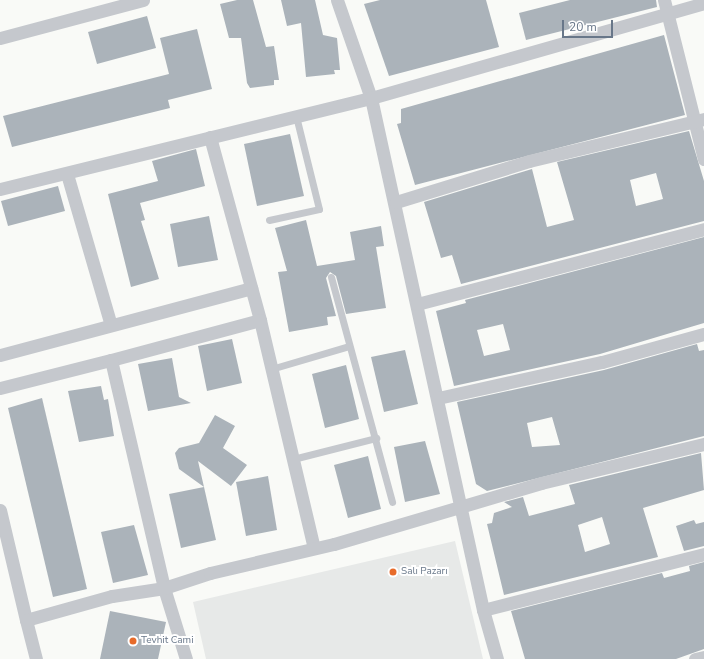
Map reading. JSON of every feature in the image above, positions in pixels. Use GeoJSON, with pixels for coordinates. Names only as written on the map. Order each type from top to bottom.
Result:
{"type":"FeatureCollection","features":[{"type":"Feature","properties":{"kind":"street"},"geometry":{"type":"LineString","coordinates":[[0,38],[143,0]]}},
{"type":"Feature","properties":{"kind":"street"},"geometry":{"type":"LineString","coordinates":[[337,0],[371,98],[396,202],[483,610],[497,659]]}},
{"type":"Feature","properties":{"kind":"street"},"geometry":{"type":"LineString","coordinates":[[664,0],[699,121],[704,159]]}},
{"type":"Feature","properties":{"kind":"street"},"geometry":{"type":"LineString","coordinates":[[0,188],[67,174],[210,137],[371,98],[704,3]]}},
{"type":"Feature","properties":{"kind":"street"},"geometry":{"type":"LineString","coordinates":[[396,202],[529,161],[699,121]]}},
{"type":"Feature","properties":{"kind":"street"},"geometry":{"type":"LineString","coordinates":[[210,137],[260,320],[314,548]]}},
{"type":"Feature","properties":{"kind":"street"},"geometry":{"type":"LineString","coordinates":[[67,174],[111,325]]}},
{"type":"Feature","properties":{"kind":"street"},"geometry":{"type":"LineString","coordinates":[[418,304],[704,229]]}},
{"type":"Feature","properties":{"kind":"street"},"geometry":{"type":"LineString","coordinates":[[0,355],[251,288]]}},
{"type":"Feature","properties":{"kind":"street"},"geometry":{"type":"LineString","coordinates":[[0,388],[260,320]]}},
{"type":"Feature","properties":{"kind":"street"},"geometry":{"type":"LineString","coordinates":[[438,398],[602,362],[704,334]]}},
{"type":"Feature","properties":{"kind":"street"},"geometry":{"type":"LineString","coordinates":[[111,360],[164,588],[186,659]]}},
{"type":"Feature","properties":{"kind":"street"},"geometry":{"type":"LineString","coordinates":[[26,620],[112,596],[164,588],[210,573],[314,548],[541,483],[704,444]]}},
{"type":"Feature","properties":{"kind":"street"},"geometry":{"type":"LineString","coordinates":[[0,510],[36,659]]}},
{"type":"Feature","properties":{"kind":"street"},"geometry":{"type":"LineString","coordinates":[[483,610],[704,554]]}},
{"type":"Feature","properties":{"kind":"street"},"geometry":{"type":"LineString","coordinates":[[695,659],[704,657]]}},
{"type":"Feature","properties":{"kind":"lane"},"geometry":{"type":"LineString","coordinates":[[269,220],[319,209],[296,116]]}},
{"type":"Feature","properties":{"kind":"lane"},"geometry":{"type":"LineString","coordinates":[[331,277],[349,346],[376,438],[392,502]]}},
{"type":"Feature","properties":{"kind":"lane"},"geometry":{"type":"LineString","coordinates":[[272,369],[349,346]]}},
{"type":"Feature","properties":{"kind":"lane"},"geometry":{"type":"LineString","coordinates":[[293,459],[376,438]]}},
{"type":"Feature","properties":{"kind":"shaded area","name":"Salı Pazarı"},"geometry":{"type":"Polygon","coordinates":[[[455,541],[483,659],[206,659],[193,602],[455,541]]]}},
{"type":"Feature","properties":{"kind":"building"},"geometry":{"type":"Polygon","coordinates":[[[237,0],[253,0],[266,47],[274,46],[279,80],[274,80],[274,85],[250,88],[247,83],[241,38],[229,38],[220,4],[237,0]]]}},
{"type":"Feature","properties":{"kind":"building"},"geometry":{"type":"Polygon","coordinates":[[[281,0],[315,0],[323,35],[337,38],[340,70],[334,70],[335,74],[306,77],[301,23],[287,26],[281,0]]]}},
{"type":"Feature","properties":{"kind":"building"},"geometry":{"type":"Polygon","coordinates":[[[380,0],[486,0],[499,47],[389,76],[364,4],[380,0]]]}},
{"type":"Feature","properties":{"kind":"building"},"geometry":{"type":"Polygon","coordinates":[[[570,0],[656,0],[657,7],[526,40],[519,13],[570,0]]]}},
{"type":"Feature","properties":{"kind":"building"},"geometry":{"type":"Polygon","coordinates":[[[147,16],[156,48],[97,64],[88,32],[147,16]]]}},
{"type":"Feature","properties":{"kind":"building"},"geometry":{"type":"Polygon","coordinates":[[[197,29],[212,89],[168,100],[170,108],[12,147],[3,116],[169,74],[160,38],[197,29]]]}},
{"type":"Feature","properties":{"kind":"building"},"geometry":{"type":"Polygon","coordinates":[[[664,35],[685,115],[415,185],[397,124],[401,123],[401,109],[664,35]]]}},
{"type":"Feature","properties":{"kind":"building"},"geometry":{"type":"Polygon","coordinates":[[[689,131],[704,181],[704,221],[461,284],[452,255],[441,258],[424,202],[532,169],[547,227],[574,220],[557,162],[689,131]],[[656,173],[630,180],[636,206],[663,199],[656,173]]]}},
{"type":"Feature","properties":{"kind":"building"},"geometry":{"type":"Polygon","coordinates":[[[290,134],[304,196],[257,206],[244,144],[290,134]]]}},
{"type":"Feature","properties":{"kind":"building"},"geometry":{"type":"Polygon","coordinates":[[[196,149],[205,186],[140,203],[145,220],[141,221],[159,279],[131,287],[108,194],[158,181],[152,161],[196,149]]]}},
{"type":"Feature","properties":{"kind":"building"},"geometry":{"type":"Polygon","coordinates":[[[58,186],[65,211],[8,226],[1,201],[58,186]]]}},
{"type":"Feature","properties":{"kind":"building"},"geometry":{"type":"Polygon","coordinates":[[[209,216],[218,260],[178,267],[170,224],[209,216]]]}},
{"type":"Feature","properties":{"kind":"building"},"geometry":{"type":"Polygon","coordinates":[[[306,220],[317,266],[355,260],[350,232],[381,226],[384,246],[376,247],[386,308],[346,314],[336,276],[330,272],[326,278],[336,316],[327,317],[328,325],[289,332],[278,272],[287,271],[275,228],[306,220]]]}},
{"type":"Feature","properties":{"kind":"building"},"geometry":{"type":"Polygon","coordinates":[[[704,237],[704,323],[600,354],[454,386],[436,311],[466,303],[465,300],[704,237]],[[503,324],[477,330],[484,356],[510,350],[503,324]]]}},
{"type":"Feature","properties":{"kind":"building"},"geometry":{"type":"Polygon","coordinates":[[[232,339],[242,383],[207,391],[198,346],[232,339]]]}},
{"type":"Feature","properties":{"kind":"building"},"geometry":{"type":"Polygon","coordinates":[[[697,344],[699,351],[704,350],[704,436],[487,491],[476,484],[457,402],[604,370],[697,344]],[[552,417],[527,423],[532,447],[560,445],[552,417]]]}},
{"type":"Feature","properties":{"kind":"building"},"geometry":{"type":"Polygon","coordinates":[[[405,350],[418,404],[384,412],[371,357],[405,350]]]}},
{"type":"Feature","properties":{"kind":"building"},"geometry":{"type":"Polygon","coordinates":[[[172,358],[179,397],[191,403],[148,411],[138,364],[172,358]]]}},
{"type":"Feature","properties":{"kind":"building"},"geometry":{"type":"Polygon","coordinates":[[[346,365],[359,419],[325,428],[312,374],[346,365]]]}},
{"type":"Feature","properties":{"kind":"building"},"geometry":{"type":"Polygon","coordinates":[[[101,386],[104,400],[108,399],[114,436],[79,442],[68,391],[101,386]]]}},
{"type":"Feature","properties":{"kind":"building"},"geometry":{"type":"Polygon","coordinates":[[[42,398],[87,589],[53,597],[8,408],[42,398]]]}},
{"type":"Feature","properties":{"kind":"building"},"geometry":{"type":"Polygon","coordinates":[[[215,415],[235,426],[223,448],[247,465],[231,486],[198,461],[204,487],[179,469],[175,453],[179,448],[199,443],[215,415]]]}},
{"type":"Feature","properties":{"kind":"building"},"geometry":{"type":"Polygon","coordinates":[[[425,441],[440,494],[405,502],[394,447],[425,441]]]}},
{"type":"Feature","properties":{"kind":"building"},"geometry":{"type":"Polygon","coordinates":[[[701,453],[704,490],[643,508],[658,557],[504,595],[487,524],[492,523],[494,513],[512,507],[504,502],[523,497],[529,516],[575,504],[569,485],[701,453]],[[602,517],[578,525],[585,552],[610,544],[602,517]]]}},
{"type":"Feature","properties":{"kind":"building"},"geometry":{"type":"Polygon","coordinates":[[[368,456],[381,509],[348,518],[334,465],[368,456]]]}},
{"type":"Feature","properties":{"kind":"building"},"geometry":{"type":"Polygon","coordinates":[[[268,476],[277,530],[246,536],[236,482],[268,476]]]}},
{"type":"Feature","properties":{"kind":"building"},"geometry":{"type":"Polygon","coordinates":[[[204,487],[216,540],[181,548],[169,494],[204,487]]]}},
{"type":"Feature","properties":{"kind":"building"},"geometry":{"type":"Polygon","coordinates":[[[694,520],[696,524],[704,522],[704,546],[684,551],[676,526],[694,520]]]}},
{"type":"Feature","properties":{"kind":"building"},"geometry":{"type":"Polygon","coordinates":[[[134,525],[148,575],[113,583],[101,532],[134,525]]]}},
{"type":"Feature","properties":{"kind":"building"},"geometry":{"type":"Polygon","coordinates":[[[704,562],[704,649],[676,659],[525,659],[511,611],[662,573],[664,578],[690,571],[689,566],[704,562]]]}},
{"type":"Feature","properties":{"kind":"building","name":"Tevhit Cami"},"geometry":{"type":"Polygon","coordinates":[[[110,611],[166,622],[158,659],[100,659],[110,611]]]}},
{"type":"Feature","properties":{"kind":"place","name":"Salı Pazarı"},"geometry":{"type":"Point","coordinates":[393,572]}},
{"type":"Feature","properties":{"kind":"place","name":"Tevhit Cami"},"geometry":{"type":"Point","coordinates":[133,641]}}]}
